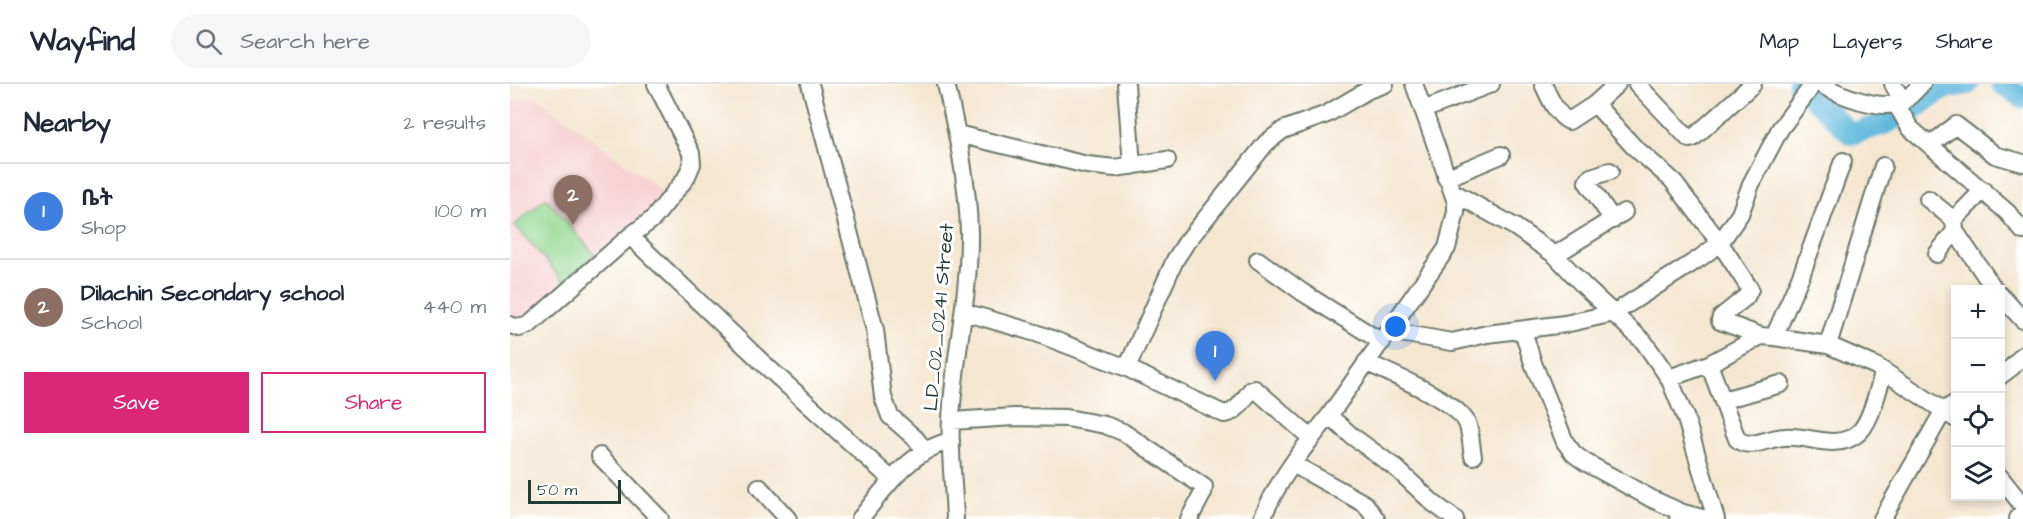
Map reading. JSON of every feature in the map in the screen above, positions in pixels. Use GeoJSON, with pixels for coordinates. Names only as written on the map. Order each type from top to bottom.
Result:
{"type":"FeatureCollection","features":[{"type":"Feature","properties":{"kind":"main road"},"geometry":{"type":"LineString","coordinates":[[2020,519],[2023,516]]}},
{"type":"Feature","properties":{"kind":"street"},"geometry":{"type":"LineString","coordinates":[[510,325],[519,328],[529,325],[630,236],[653,219],[686,178],[692,164],[691,153],[656,84]]}},
{"type":"Feature","properties":{"kind":"street"},"geometry":{"type":"LineString","coordinates":[[810,84],[875,330],[883,397],[890,416],[916,439],[925,451]]}},
{"type":"Feature","properties":{"kind":"street","name":"LD_02_0241 Street"},"geometry":{"type":"LineString","coordinates":[[946,84],[965,175],[969,234],[964,312],[954,376],[951,421],[955,519]]}},
{"type":"Feature","properties":{"kind":"street"},"geometry":{"type":"LineString","coordinates":[[1126,84],[1132,166]]}},
{"type":"Feature","properties":{"kind":"street"},"geometry":{"type":"LineString","coordinates":[[1127,368],[1175,260],[1266,143],[1282,130],[1327,114],[1368,90],[1385,84]]}},
{"type":"Feature","properties":{"kind":"street"},"geometry":{"type":"LineString","coordinates":[[1268,516],[1293,464],[1447,248],[1456,212],[1456,202],[1414,84]]}},
{"type":"Feature","properties":{"kind":"street"},"geometry":{"type":"LineString","coordinates":[[1423,110],[1491,84]]}},
{"type":"Feature","properties":{"kind":"street"},"geometry":{"type":"LineString","coordinates":[[1543,84],[1551,100],[1569,121],[1595,104],[1617,84]]}},
{"type":"Feature","properties":{"kind":"street"},"geometry":{"type":"LineString","coordinates":[[1637,84],[1689,139],[1693,138],[1751,85]]}},
{"type":"Feature","properties":{"kind":"street"},"geometry":{"type":"LineString","coordinates":[[1893,84],[1899,105],[1910,128],[1983,190],[2007,212],[2023,231]]}},
{"type":"Feature","properties":{"kind":"street"},"geometry":{"type":"LineString","coordinates":[[1899,105],[1921,84]]}},
{"type":"Feature","properties":{"kind":"street"},"geometry":{"type":"LineString","coordinates":[[1258,260],[1302,292],[1385,336],[1452,342],[1487,334],[1565,324],[1614,313],[1720,243],[1740,214],[1751,184],[1780,129],[1811,89],[1836,93],[1858,100],[1899,105]]}},
{"type":"Feature","properties":{"kind":"street"},"geometry":{"type":"LineString","coordinates":[[1595,104],[1633,146],[1672,180],[1720,243],[1749,289],[1746,297],[1721,317],[1720,321],[1767,337],[1828,345],[1884,371],[1951,410]]}},
{"type":"Feature","properties":{"kind":"street"},"geometry":{"type":"LineString","coordinates":[[1929,145],[1956,125],[1995,155],[2023,163]]}},
{"type":"Feature","properties":{"kind":"street"},"geometry":{"type":"LineString","coordinates":[[957,134],[1087,165],[1115,168],[1167,160]]}},
{"type":"Feature","properties":{"kind":"street"},"geometry":{"type":"LineString","coordinates":[[1450,185],[1501,155]]}},
{"type":"Feature","properties":{"kind":"street"},"geometry":{"type":"LineString","coordinates":[[1669,378],[1709,364],[1767,337],[1802,273],[1843,161]]}},
{"type":"Feature","properties":{"kind":"street"},"geometry":{"type":"LineString","coordinates":[[1828,345],[1883,166]]}},
{"type":"Feature","properties":{"kind":"street"},"geometry":{"type":"LineString","coordinates":[[1555,255],[1619,216],[1587,182],[1591,177],[1610,171]]}},
{"type":"Feature","properties":{"kind":"street"},"geometry":{"type":"LineString","coordinates":[[1450,185],[1555,255],[1584,286],[1644,342],[1669,378],[1686,419],[1716,519]]}},
{"type":"Feature","properties":{"kind":"street"},"geometry":{"type":"LineString","coordinates":[[1937,254],[1983,190]]}},
{"type":"Feature","properties":{"kind":"street"},"geometry":{"type":"LineString","coordinates":[[1928,199],[1955,226],[1992,285]]}},
{"type":"Feature","properties":{"kind":"street"},"geometry":{"type":"LineString","coordinates":[[630,236],[891,480]]}},
{"type":"Feature","properties":{"kind":"street"},"geometry":{"type":"LineString","coordinates":[[2005,300],[2023,320]]}},
{"type":"Feature","properties":{"kind":"street"},"geometry":{"type":"LineString","coordinates":[[964,312],[1036,333],[1127,368],[1224,414],[1236,410],[1251,390],[1255,389],[1311,438]]}},
{"type":"Feature","properties":{"kind":"street"},"geometry":{"type":"LineString","coordinates":[[1523,331],[1533,363],[1565,442],[1574,454],[1681,516],[1706,519]]}},
{"type":"Feature","properties":{"kind":"street"},"geometry":{"type":"LineString","coordinates":[[2005,373],[2023,355]]}},
{"type":"Feature","properties":{"kind":"street"},"geometry":{"type":"LineString","coordinates":[[1366,362],[1411,383],[1461,413],[1468,425],[1473,456]]}},
{"type":"Feature","properties":{"kind":"street"},"geometry":{"type":"LineString","coordinates":[[1709,364],[1737,439],[1748,445],[1782,437],[1799,436],[1831,443],[1846,440],[1857,434],[1865,425],[1884,371]]}},
{"type":"Feature","properties":{"kind":"street"},"geometry":{"type":"LineString","coordinates":[[1723,400],[1781,384]]}},
{"type":"Feature","properties":{"kind":"street"},"geometry":{"type":"LineString","coordinates":[[1882,519],[1951,413]]}},
{"type":"Feature","properties":{"kind":"street"},"geometry":{"type":"LineString","coordinates":[[1329,416],[1352,436],[1398,469],[1433,503],[1455,519]]}},
{"type":"Feature","properties":{"kind":"street"},"geometry":{"type":"LineString","coordinates":[[951,421],[1014,417],[1067,418],[1106,425],[1123,432],[1204,486],[1203,493],[1189,519]]}},
{"type":"Feature","properties":{"kind":"street"},"geometry":{"type":"LineString","coordinates":[[860,519],[891,480],[925,451],[940,443],[951,441]]}},
{"type":"Feature","properties":{"kind":"street"},"geometry":{"type":"LineString","coordinates":[[600,456],[660,519]]}},
{"type":"Feature","properties":{"kind":"street"},"geometry":{"type":"LineString","coordinates":[[1293,464],[1365,504],[1376,519]]}},
{"type":"Feature","properties":{"kind":"street"},"geometry":{"type":"LineString","coordinates":[[2005,482],[2023,506]]}},
{"type":"Feature","properties":{"kind":"street"},"geometry":{"type":"LineString","coordinates":[[759,487],[788,519]]}},
{"type":"Feature","properties":{"kind":"shaded area"},"geometry":{"type":"Polygon","coordinates":[[[535,96],[669,196],[515,333],[510,327],[510,98],[515,101],[535,96]]]}},
{"type":"Feature","properties":{"kind":"green space"},"geometry":{"type":"Polygon","coordinates":[[[546,198],[595,255],[564,282],[515,225],[546,198]]]}},
{"type":"Feature","properties":{"kind":"waterway"},"geometry":{"type":"LineString","coordinates":[[1799,84],[1851,134],[1884,124],[1907,113],[1945,88],[1968,84]]}},
{"type":"Feature","properties":{"kind":"waterway"},"geometry":{"type":"LineString","coordinates":[[2002,84],[2023,98]]}},
{"type":"Feature","properties":{"kind":"place","name":"Dilachin Secondary school"},"geometry":{"type":"Point","coordinates":[573,225]}},
{"type":"Feature","properties":{"kind":"place","name":"ቤት"},"geometry":{"type":"Point","coordinates":[1215,381]}}]}
